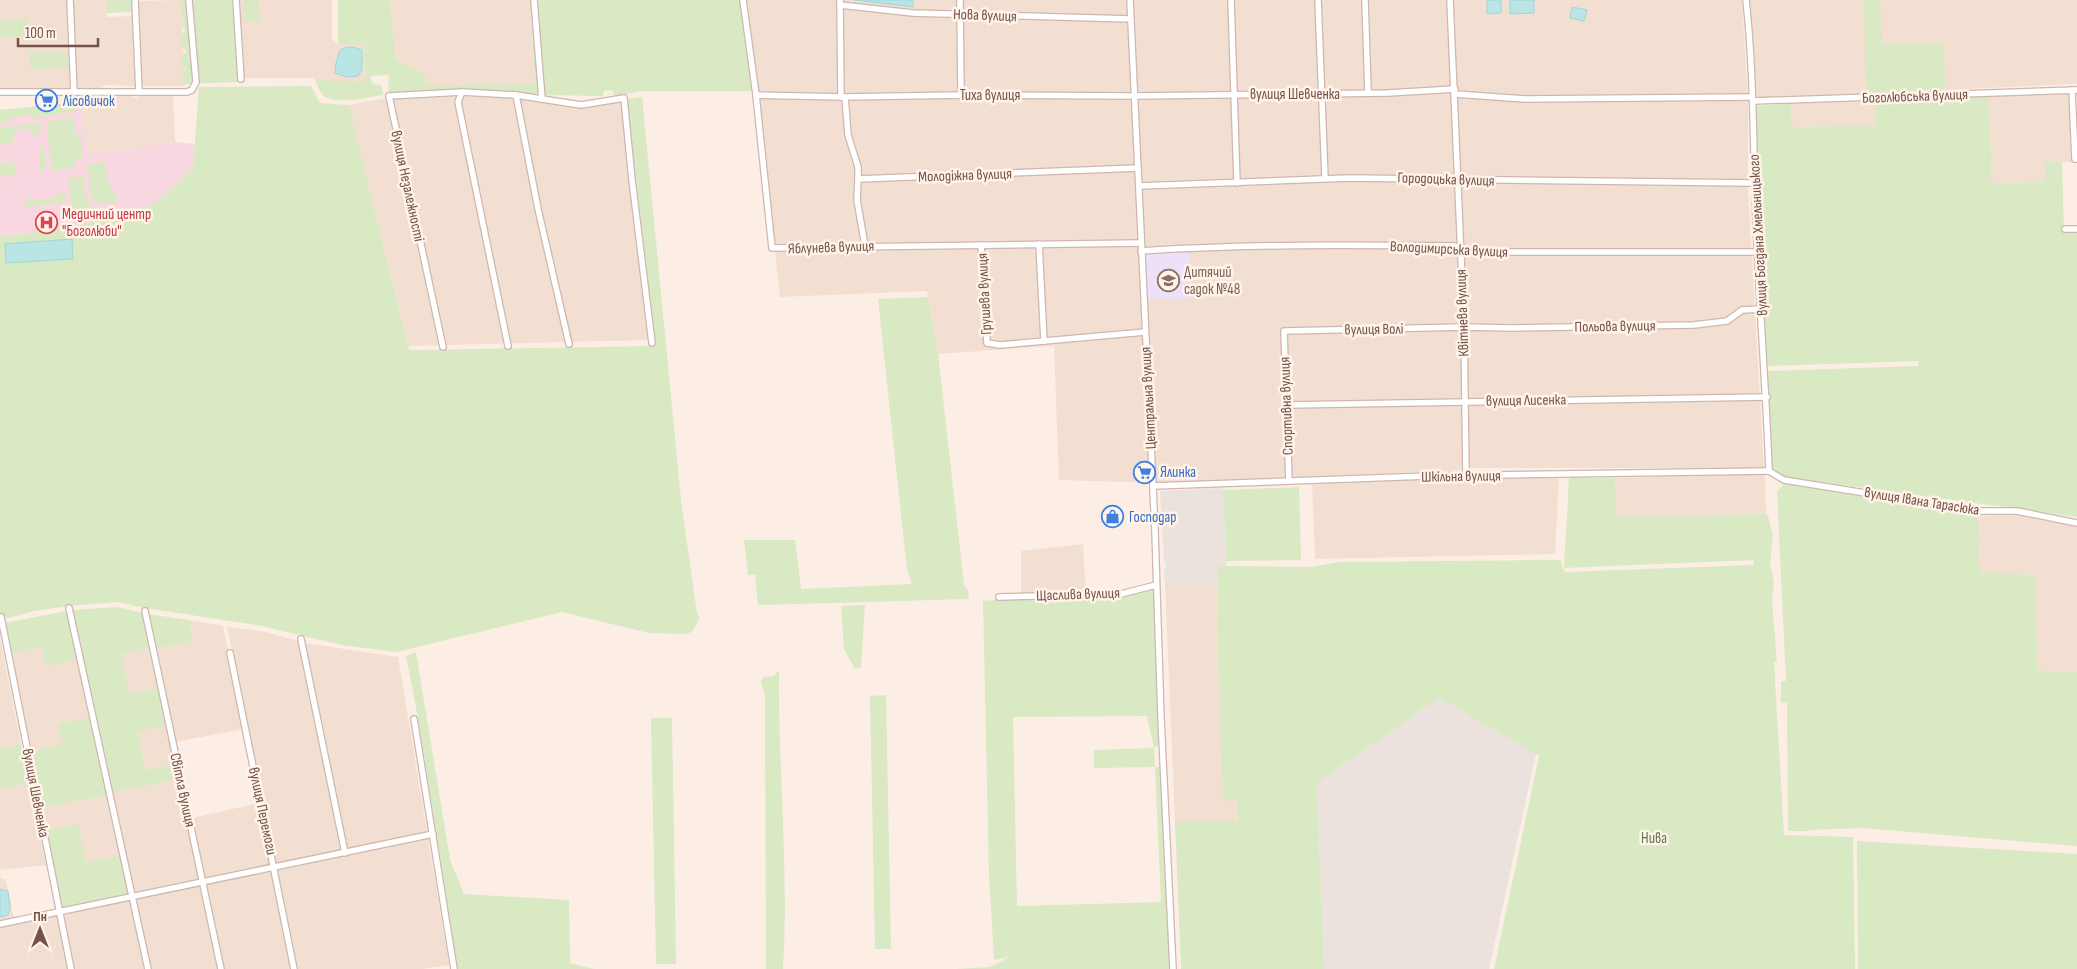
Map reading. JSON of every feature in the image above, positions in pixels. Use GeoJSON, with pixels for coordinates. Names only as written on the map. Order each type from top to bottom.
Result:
{"type":"FeatureCollection","features":[{"type":"Feature","properties":{"kind":"street"},"geometry":{"type":"LineString","coordinates":[[70,0],[74,92]]}},
{"type":"Feature","properties":{"kind":"street"},"geometry":{"type":"LineString","coordinates":[[135,0],[139,92]]}},
{"type":"Feature","properties":{"kind":"street"},"geometry":{"type":"LineString","coordinates":[[0,92],[188,92],[194,88],[196,82],[188,0]]}},
{"type":"Feature","properties":{"kind":"street"},"geometry":{"type":"LineString","coordinates":[[236,0],[241,79]]}},
{"type":"Feature","properties":{"kind":"street"},"geometry":{"type":"LineString","coordinates":[[534,0],[542,99]]}},
{"type":"Feature","properties":{"kind":"street","name":"Яблунева вулиця"},"geometry":{"type":"LineString","coordinates":[[743,0],[756,95],[772,248],[1141,242]]}},
{"type":"Feature","properties":{"kind":"street"},"geometry":{"type":"LineString","coordinates":[[960,0],[961,95]]}},
{"type":"Feature","properties":{"kind":"street","name":"Центральна вулиця"},"geometry":{"type":"LineString","coordinates":[[1130,0],[1173,969]]}},
{"type":"Feature","properties":{"kind":"street"},"geometry":{"type":"LineString","coordinates":[[1231,0],[1237,182]]}},
{"type":"Feature","properties":{"kind":"street"},"geometry":{"type":"LineString","coordinates":[[1318,0],[1325,178]]}},
{"type":"Feature","properties":{"kind":"street"},"geometry":{"type":"LineString","coordinates":[[1365,0],[1368,93]]}},
{"type":"Feature","properties":{"kind":"street","name":"Квітнева вулиця"},"geometry":{"type":"LineString","coordinates":[[1450,0],[1464,327],[1466,475]]}},
{"type":"Feature","properties":{"kind":"street","name":"вулиця Богдана Хмельницького"},"geometry":{"type":"LineString","coordinates":[[1746,0],[1750,41],[1757,252],[1767,397],[1769,471]]}},
{"type":"Feature","properties":{"kind":"street"},"geometry":{"type":"LineString","coordinates":[[840,2],[843,97],[848,136],[858,167],[857,200],[865,246]]}},
{"type":"Feature","properties":{"kind":"street","name":"Нова вулиця"},"geometry":{"type":"LineString","coordinates":[[840,2],[913,13],[1131,19]]}},
{"type":"Feature","properties":{"kind":"street"},"geometry":{"type":"LineString","coordinates":[[2074,90],[2075,159],[2077,158]]}},
{"type":"Feature","properties":{"kind":"street","name":"Боголюбська вулиця"},"geometry":{"type":"LineString","coordinates":[[1752,99],[2074,90]]}},
{"type":"Feature","properties":{"kind":"street"},"geometry":{"type":"LineString","coordinates":[[462,92],[458,102],[508,346]]}},
{"type":"Feature","properties":{"kind":"street","name":"вулиця Незалежності"},"geometry":{"type":"LineString","coordinates":[[444,347],[388,96],[462,92],[516,95],[581,105],[624,98],[652,342]]}},
{"type":"Feature","properties":{"kind":"street","name":"вулиця Шевченка"},"geometry":{"type":"LineString","coordinates":[[1134,96],[1455,92],[1525,98],[1752,99]]}},
{"type":"Feature","properties":{"kind":"street"},"geometry":{"type":"LineString","coordinates":[[516,95],[569,344]]}},
{"type":"Feature","properties":{"kind":"street","name":"Тиха вулиця"},"geometry":{"type":"LineString","coordinates":[[756,95],[843,97],[961,95],[1134,96]]}},
{"type":"Feature","properties":{"kind":"street","name":"Молодіжна вулиця"},"geometry":{"type":"LineString","coordinates":[[858,180],[1138,168]]}},
{"type":"Feature","properties":{"kind":"street","name":"Городоцька вулиця"},"geometry":{"type":"LineString","coordinates":[[1139,186],[1325,178],[1754,183]]}},
{"type":"Feature","properties":{"kind":"street"},"geometry":{"type":"LineString","coordinates":[[2065,229],[2077,229]]}},
{"type":"Feature","properties":{"kind":"street","name":"Грушева вулиця"},"geometry":{"type":"LineString","coordinates":[[981,244],[987,343],[1000,345],[1044,341]]}},
{"type":"Feature","properties":{"kind":"street"},"geometry":{"type":"LineString","coordinates":[[1039,244],[1044,341],[1145,332]]}},
{"type":"Feature","properties":{"kind":"street","name":"Володимирська вулиця"},"geometry":{"type":"LineString","coordinates":[[1141,251],[1230,246],[1364,245],[1455,246],[1460,252],[1757,252]]}},
{"type":"Feature","properties":{"kind":"street","name":"Польова вулиця"},"geometry":{"type":"LineString","coordinates":[[1464,327],[1694,325],[1727,321],[1742,310],[1762,309]]}},
{"type":"Feature","properties":{"kind":"street","name":"вулиця Волі"},"geometry":{"type":"LineString","coordinates":[[1284,331],[1464,327]]}},
{"type":"Feature","properties":{"kind":"street","name":"Спортивна вулиця"},"geometry":{"type":"LineString","coordinates":[[1284,331],[1289,480]]}},
{"type":"Feature","properties":{"kind":"street","name":"вулиця Лисенка"},"geometry":{"type":"LineString","coordinates":[[1286,404],[1767,397]]}},
{"type":"Feature","properties":{"kind":"street","name":"Шкільна вулиця"},"geometry":{"type":"LineString","coordinates":[[1153,486],[1466,475],[1769,471]]}},
{"type":"Feature","properties":{"kind":"street","name":"вулиця Івана Тарасюка"},"geometry":{"type":"LineString","coordinates":[[1769,471],[1784,480],[1977,510],[2016,512],[2077,522]]}},
{"type":"Feature","properties":{"kind":"street","name":"Щаслива вулиця"},"geometry":{"type":"LineString","coordinates":[[999,597],[1121,594],[1156,585]]}},
{"type":"Feature","properties":{"kind":"street"},"geometry":{"type":"LineString","coordinates":[[69,608],[148,969]]}},
{"type":"Feature","properties":{"kind":"street","name":"Світла вулиця"},"geometry":{"type":"LineString","coordinates":[[145,611],[220,969]]}},
{"type":"Feature","properties":{"kind":"street","name":"вулиця Шевченка"},"geometry":{"type":"LineString","coordinates":[[1,617],[71,969]]}},
{"type":"Feature","properties":{"kind":"street"},"geometry":{"type":"LineString","coordinates":[[301,640],[344,853]]}},
{"type":"Feature","properties":{"kind":"street","name":"вулиця Перемоги"},"geometry":{"type":"LineString","coordinates":[[230,653],[294,969]]}},
{"type":"Feature","properties":{"kind":"street"},"geometry":{"type":"LineString","coordinates":[[414,718],[454,969]]}},
{"type":"Feature","properties":{"kind":"street"},"geometry":{"type":"LineString","coordinates":[[0,924],[432,834]]}},
{"type":"Feature","properties":{"kind":"shaded area"},"geometry":{"type":"Polygon","coordinates":[[[0,0],[67,0],[68,51],[29,52],[31,69],[69,68],[70,88],[0,88],[0,37],[28,35],[27,19],[0,20],[0,0]]]}},
{"type":"Feature","properties":{"kind":"shaded area"},"geometry":{"type":"Polygon","coordinates":[[[73,0],[106,0],[107,17],[134,16],[136,86],[105,85],[101,88],[77,88],[73,0]]]}},
{"type":"Feature","properties":{"kind":"shaded area"},"geometry":{"type":"Polygon","coordinates":[[[181,0],[185,86],[142,86],[136,1],[181,0]]]}},
{"type":"Feature","properties":{"kind":"shaded area"},"geometry":{"type":"Polygon","coordinates":[[[240,0],[332,0],[332,39],[338,44],[364,44],[365,83],[315,80],[313,78],[243,78],[240,0]]]}},
{"type":"Feature","properties":{"kind":"shaded area"},"geometry":{"type":"Polygon","coordinates":[[[390,0],[530,0],[535,84],[427,85],[426,74],[396,59],[390,0]]]}},
{"type":"Feature","properties":{"kind":"shaded area"},"geometry":{"type":"Polygon","coordinates":[[[747,0],[1742,0],[1748,103],[1748,191],[1764,468],[1472,468],[1462,470],[1160,483],[1059,480],[1054,346],[938,354],[927,291],[780,297],[747,0]]]}},
{"type":"Feature","properties":{"kind":"shaded area"},"geometry":{"type":"Polygon","coordinates":[[[1750,0],[2077,0],[2077,84],[1757,98],[1750,0]]]}},
{"type":"Feature","properties":{"kind":"shaded area"},"geometry":{"type":"Polygon","coordinates":[[[2070,93],[2072,162],[2062,162],[2047,182],[1992,183],[1989,96],[2070,93]]]}},
{"type":"Feature","properties":{"kind":"shaded area"},"geometry":{"type":"Polygon","coordinates":[[[462,95],[513,97],[581,108],[622,101],[649,340],[408,346],[349,105],[397,96],[462,95]]]}},
{"type":"Feature","properties":{"kind":"shaded area"},"geometry":{"type":"Polygon","coordinates":[[[108,96],[131,96],[137,98],[138,96],[173,96],[175,142],[89,155],[82,112],[83,102],[85,97],[107,98],[108,96]]]}},
{"type":"Feature","properties":{"kind":"shaded area"},"geometry":{"type":"Polygon","coordinates":[[[1876,101],[1876,125],[1792,127],[1791,103],[1876,101]]]}},
{"type":"Feature","properties":{"kind":"shaded area"},"geometry":{"type":"Polygon","coordinates":[[[83,102],[82,112],[89,155],[175,142],[195,144],[193,168],[153,206],[78,226],[0,237],[0,110],[83,102]]]}},
{"type":"Feature","properties":{"kind":"shaded area","name":"Дитячий садок №48"},"geometry":{"type":"Polygon","coordinates":[[[1189,250],[1191,299],[1147,300],[1145,254],[1189,250]]]}},
{"type":"Feature","properties":{"kind":"shaded area"},"geometry":{"type":"Polygon","coordinates":[[[1765,473],[1766,514],[1617,517],[1615,478],[1765,473]]]}},
{"type":"Feature","properties":{"kind":"shaded area"},"geometry":{"type":"Polygon","coordinates":[[[1559,476],[1555,554],[1315,559],[1312,482],[1559,476]]]}},
{"type":"Feature","properties":{"kind":"shaded area"},"geometry":{"type":"Polygon","coordinates":[[[1222,488],[1226,566],[1217,567],[1217,585],[1165,585],[1164,571],[1166,565],[1164,561],[1160,491],[1222,488]]]}},
{"type":"Feature","properties":{"kind":"shaded area"},"geometry":{"type":"Polygon","coordinates":[[[2017,515],[2077,527],[2077,672],[2037,670],[2036,575],[1980,572],[1978,516],[2017,515]]]}},
{"type":"Feature","properties":{"kind":"shaded area"},"geometry":{"type":"Polygon","coordinates":[[[1083,544],[1086,593],[1021,595],[1021,551],[1083,544]]]}},
{"type":"Feature","properties":{"kind":"shaded area"},"geometry":{"type":"Polygon","coordinates":[[[1165,585],[1217,585],[1223,800],[1236,800],[1238,823],[1175,821],[1165,585]]]}},
{"type":"Feature","properties":{"kind":"shaded area"},"geometry":{"type":"Polygon","coordinates":[[[189,620],[223,626],[244,729],[175,742],[156,649],[193,641],[189,620]]]}},
{"type":"Feature","properties":{"kind":"shaded area"},"geometry":{"type":"Polygon","coordinates":[[[227,627],[261,631],[299,641],[342,850],[276,864],[227,627]]]}},
{"type":"Feature","properties":{"kind":"shaded area"},"geometry":{"type":"Polygon","coordinates":[[[0,639],[21,744],[0,748],[0,639]]]}},
{"type":"Feature","properties":{"kind":"shaded area"},"geometry":{"type":"Polygon","coordinates":[[[304,643],[398,657],[427,831],[347,849],[304,643]]]}},
{"type":"Feature","properties":{"kind":"shaded area"},"geometry":{"type":"Polygon","coordinates":[[[42,647],[78,659],[90,717],[62,744],[30,751],[11,654],[42,647]]]}},
{"type":"Feature","properties":{"kind":"shaded area"},"geometry":{"type":"Polygon","coordinates":[[[151,647],[160,687],[130,694],[120,654],[151,647]]]}},
{"type":"Feature","properties":{"kind":"shaded area"},"geometry":{"type":"Polygon","coordinates":[[[1439,698],[1536,754],[1489,969],[1324,969],[1317,783],[1439,698]]]}},
{"type":"Feature","properties":{"kind":"shaded area"},"geometry":{"type":"Polygon","coordinates":[[[167,725],[175,764],[146,770],[138,732],[167,725]]]}},
{"type":"Feature","properties":{"kind":"shaded area"},"geometry":{"type":"Polygon","coordinates":[[[178,779],[199,880],[134,893],[112,793],[178,779]]]}},
{"type":"Feature","properties":{"kind":"shaded area"},"geometry":{"type":"Polygon","coordinates":[[[29,784],[46,865],[0,870],[0,788],[29,784]]]}},
{"type":"Feature","properties":{"kind":"shaded area"},"geometry":{"type":"Polygon","coordinates":[[[107,795],[120,855],[85,862],[46,831],[41,808],[107,795]]]}},
{"type":"Feature","properties":{"kind":"shaded area"},"geometry":{"type":"Polygon","coordinates":[[[259,803],[272,865],[204,879],[191,818],[259,803]]]}},
{"type":"Feature","properties":{"kind":"shaded area"},"geometry":{"type":"Polygon","coordinates":[[[428,838],[449,965],[422,969],[297,969],[277,870],[428,838]]]}},
{"type":"Feature","properties":{"kind":"shaded area"},"geometry":{"type":"Polygon","coordinates":[[[273,870],[292,969],[223,969],[205,884],[273,870]]]}},
{"type":"Feature","properties":{"kind":"shaded area"},"geometry":{"type":"Polygon","coordinates":[[[0,871],[1,879],[5,879],[7,885],[14,918],[0,920],[0,871]]]}},
{"type":"Feature","properties":{"kind":"shaded area"},"geometry":{"type":"Polygon","coordinates":[[[200,885],[218,969],[150,969],[135,899],[200,885]]]}},
{"type":"Feature","properties":{"kind":"shaded area"},"geometry":{"type":"Polygon","coordinates":[[[130,900],[145,969],[74,969],[63,914],[130,900]]]}},
{"type":"Feature","properties":{"kind":"shaded area"},"geometry":{"type":"Polygon","coordinates":[[[57,915],[68,969],[0,969],[0,927],[57,915]]]}},
{"type":"Feature","properties":{"kind":"green space"},"geometry":{"type":"Polygon","coordinates":[[[106,0],[131,0],[132,12],[106,13],[106,0]]]}},
{"type":"Feature","properties":{"kind":"green space"},"geometry":{"type":"Polygon","coordinates":[[[180,0],[232,0],[239,82],[185,84],[182,76],[186,68],[182,67],[180,57],[186,52],[180,41],[185,28],[183,27],[180,0]]]}},
{"type":"Feature","properties":{"kind":"green space"},"geometry":{"type":"Polygon","coordinates":[[[243,0],[258,0],[259,22],[244,22],[243,0]]]}},
{"type":"Feature","properties":{"kind":"green space"},"geometry":{"type":"Polygon","coordinates":[[[338,0],[390,0],[396,59],[426,74],[427,85],[535,84],[530,0],[532,0],[539,91],[535,95],[462,90],[388,93],[389,75],[370,76],[373,84],[381,85],[383,95],[352,100],[328,98],[323,95],[315,80],[365,82],[364,44],[338,44],[338,0]]]}},
{"type":"Feature","properties":{"kind":"green space"},"geometry":{"type":"Polygon","coordinates":[[[536,0],[742,0],[752,91],[642,91],[614,96],[612,90],[604,91],[603,96],[543,95],[536,0]]]}},
{"type":"Feature","properties":{"kind":"green space"},"geometry":{"type":"Polygon","coordinates":[[[1864,0],[1880,0],[1882,44],[1944,42],[1945,89],[1866,93],[1864,0]]]}},
{"type":"Feature","properties":{"kind":"green space"},"geometry":{"type":"Polygon","coordinates":[[[27,19],[28,36],[0,37],[0,20],[27,19]]]}},
{"type":"Feature","properties":{"kind":"green space"},"geometry":{"type":"Polygon","coordinates":[[[68,51],[69,68],[30,69],[29,52],[68,51]]]}},
{"type":"Feature","properties":{"kind":"green space"},"geometry":{"type":"Polygon","coordinates":[[[311,86],[320,103],[349,105],[409,350],[655,346],[627,99],[642,97],[681,500],[697,614],[700,618],[692,632],[685,634],[649,633],[562,612],[397,652],[342,645],[262,626],[118,602],[69,606],[34,611],[9,618],[0,618],[0,237],[78,226],[153,205],[193,168],[199,87],[311,86]],[[71,239],[5,244],[6,263],[73,259],[71,239]]]}},
{"type":"Feature","properties":{"kind":"green space"},"geometry":{"type":"Polygon","coordinates":[[[1989,96],[1992,183],[2046,182],[2046,162],[2062,162],[2064,231],[2077,232],[2077,517],[1785,477],[1773,469],[1770,457],[1767,371],[1918,366],[1918,361],[1767,366],[1756,185],[1755,106],[1791,103],[1792,127],[1876,125],[1876,101],[1989,96]]]}},
{"type":"Feature","properties":{"kind":"green space"},"geometry":{"type":"Polygon","coordinates":[[[77,102],[76,109],[73,112],[32,119],[31,115],[7,119],[7,123],[0,124],[0,110],[77,102]]]}},
{"type":"Feature","properties":{"kind":"green space"},"geometry":{"type":"Polygon","coordinates":[[[71,118],[74,121],[76,133],[80,133],[81,160],[75,160],[74,168],[52,171],[47,125],[49,121],[71,118]]]}},
{"type":"Feature","properties":{"kind":"green space"},"geometry":{"type":"Polygon","coordinates":[[[42,122],[40,134],[32,135],[31,129],[15,131],[13,136],[14,143],[0,145],[0,128],[42,122]]]}},
{"type":"Feature","properties":{"kind":"green space"},"geometry":{"type":"Polygon","coordinates":[[[44,143],[46,170],[40,171],[39,152],[44,143]]]}},
{"type":"Feature","properties":{"kind":"green space"},"geometry":{"type":"Polygon","coordinates":[[[15,162],[17,175],[0,177],[0,164],[15,162]]]}},
{"type":"Feature","properties":{"kind":"green space"},"geometry":{"type":"Polygon","coordinates":[[[102,162],[105,166],[111,189],[118,197],[114,203],[98,203],[91,194],[88,164],[102,162]]]}},
{"type":"Feature","properties":{"kind":"green space"},"geometry":{"type":"Polygon","coordinates":[[[84,176],[88,200],[90,204],[99,209],[100,216],[69,220],[68,209],[72,208],[68,178],[84,176]]]}},
{"type":"Feature","properties":{"kind":"green space"},"geometry":{"type":"Polygon","coordinates":[[[65,192],[66,198],[62,203],[29,207],[25,204],[25,199],[30,198],[31,201],[59,197],[59,193],[65,192]]]}},
{"type":"Feature","properties":{"kind":"green space"},"geometry":{"type":"Polygon","coordinates":[[[928,297],[938,354],[964,585],[968,591],[969,599],[758,605],[755,575],[748,575],[744,540],[795,540],[801,589],[912,584],[907,570],[878,299],[928,297]]]}},
{"type":"Feature","properties":{"kind":"green space","name":"Нива"},"geometry":{"type":"Polygon","coordinates":[[[1569,478],[1615,478],[1617,517],[1766,514],[1768,516],[1773,535],[1770,564],[1774,582],[1772,601],[1777,662],[1774,662],[1784,835],[1853,837],[1855,969],[1494,969],[1539,756],[1439,698],[1317,783],[1324,969],[1181,969],[1175,821],[1238,822],[1236,800],[1223,801],[1217,566],[1312,567],[1339,562],[1560,560],[1565,572],[1754,565],[1754,560],[1564,568],[1569,478]]]}},
{"type":"Feature","properties":{"kind":"green space"},"geometry":{"type":"Polygon","coordinates":[[[1784,484],[1978,516],[1980,572],[2036,575],[2037,670],[2077,672],[2077,846],[1862,828],[1788,831],[1787,702],[1781,703],[1781,681],[1786,681],[1777,492],[1784,484]]]}},
{"type":"Feature","properties":{"kind":"green space"},"geometry":{"type":"Polygon","coordinates":[[[1299,487],[1301,560],[1226,561],[1223,490],[1299,487]]]}},
{"type":"Feature","properties":{"kind":"green space"},"geometry":{"type":"Polygon","coordinates":[[[1150,587],[1154,589],[1159,710],[1158,745],[1154,748],[1147,716],[1013,717],[1017,906],[1161,902],[1155,767],[1160,767],[1170,969],[957,969],[989,967],[1010,957],[994,960],[989,876],[983,601],[1121,595],[1150,587]]]}},
{"type":"Feature","properties":{"kind":"green space"},"geometry":{"type":"Polygon","coordinates":[[[865,605],[861,667],[855,669],[844,649],[841,606],[865,605]]]}},
{"type":"Feature","properties":{"kind":"green space"},"geometry":{"type":"Polygon","coordinates":[[[117,607],[143,613],[151,647],[121,654],[130,694],[160,687],[167,725],[138,732],[146,770],[175,764],[178,779],[112,793],[73,610],[117,607]]]}},
{"type":"Feature","properties":{"kind":"green space"},"geometry":{"type":"Polygon","coordinates":[[[67,611],[78,659],[46,666],[42,647],[11,654],[4,623],[67,611]]]}},
{"type":"Feature","properties":{"kind":"green space"},"geometry":{"type":"Polygon","coordinates":[[[148,614],[189,620],[193,641],[156,649],[148,614]]]}},
{"type":"Feature","properties":{"kind":"green space"},"geometry":{"type":"Polygon","coordinates":[[[416,652],[450,860],[464,894],[569,900],[570,963],[594,969],[458,969],[418,718],[406,656],[416,652]]]}},
{"type":"Feature","properties":{"kind":"green space"},"geometry":{"type":"Polygon","coordinates":[[[779,670],[785,932],[783,969],[766,969],[765,696],[761,682],[763,677],[774,676],[779,670]]]}},
{"type":"Feature","properties":{"kind":"green space"},"geometry":{"type":"Polygon","coordinates":[[[886,695],[891,949],[875,949],[870,696],[886,695]]]}},
{"type":"Feature","properties":{"kind":"green space"},"geometry":{"type":"Polygon","coordinates":[[[90,717],[107,795],[41,808],[30,751],[62,744],[58,724],[90,717]]]}},
{"type":"Feature","properties":{"kind":"green space"},"geometry":{"type":"Polygon","coordinates":[[[651,718],[672,718],[676,964],[656,964],[651,718]]]}},
{"type":"Feature","properties":{"kind":"green space"},"geometry":{"type":"Polygon","coordinates":[[[21,744],[29,784],[0,788],[0,748],[21,744]]]}},
{"type":"Feature","properties":{"kind":"green space"},"geometry":{"type":"Polygon","coordinates":[[[1154,748],[1155,767],[1094,768],[1094,750],[1154,748]]]}},
{"type":"Feature","properties":{"kind":"green space"},"geometry":{"type":"Polygon","coordinates":[[[78,824],[86,862],[120,855],[129,894],[61,908],[46,831],[78,824]]]}},
{"type":"Feature","properties":{"kind":"green space"},"geometry":{"type":"Polygon","coordinates":[[[1857,841],[2077,854],[2077,969],[1858,969],[1857,841]]]}},
{"type":"Feature","properties":{"kind":"water"},"geometry":{"type":"Polygon","coordinates":[[[854,0],[913,0],[913,7],[854,0]]]}},
{"type":"Feature","properties":{"kind":"water"},"geometry":{"type":"Polygon","coordinates":[[[1487,0],[1501,0],[1501,13],[1487,14],[1487,0]]]}},
{"type":"Feature","properties":{"kind":"water"},"geometry":{"type":"Polygon","coordinates":[[[1510,0],[1534,0],[1534,13],[1510,14],[1510,0]]]}},
{"type":"Feature","properties":{"kind":"water"},"geometry":{"type":"Polygon","coordinates":[[[1572,7],[1587,10],[1584,21],[1570,18],[1572,7]]]}},
{"type":"Feature","properties":{"kind":"water"},"geometry":{"type":"Polygon","coordinates":[[[347,47],[362,50],[362,70],[358,76],[347,77],[335,73],[340,50],[347,47]]]}},
{"type":"Feature","properties":{"kind":"water"},"geometry":{"type":"Polygon","coordinates":[[[72,239],[73,259],[6,263],[5,244],[72,239]]]}},
{"type":"Feature","properties":{"kind":"water"},"geometry":{"type":"Polygon","coordinates":[[[0,889],[8,891],[10,908],[8,915],[0,917],[0,889]]]}},
{"type":"Feature","properties":{"kind":"place","name":"Лісовичок"},"geometry":{"type":"Point","coordinates":[47,101]}},
{"type":"Feature","properties":{"kind":"place","name":"Медичний центр \"Боголюби\""},"geometry":{"type":"Point","coordinates":[46,223]}},
{"type":"Feature","properties":{"kind":"place","name":"Дитячий садок №48"},"geometry":{"type":"Point","coordinates":[1168,281]}},
{"type":"Feature","properties":{"kind":"place","name":"Ялинка"},"geometry":{"type":"Point","coordinates":[1144,472]}},
{"type":"Feature","properties":{"kind":"place","name":"Господар"},"geometry":{"type":"Point","coordinates":[1113,517]}}]}
